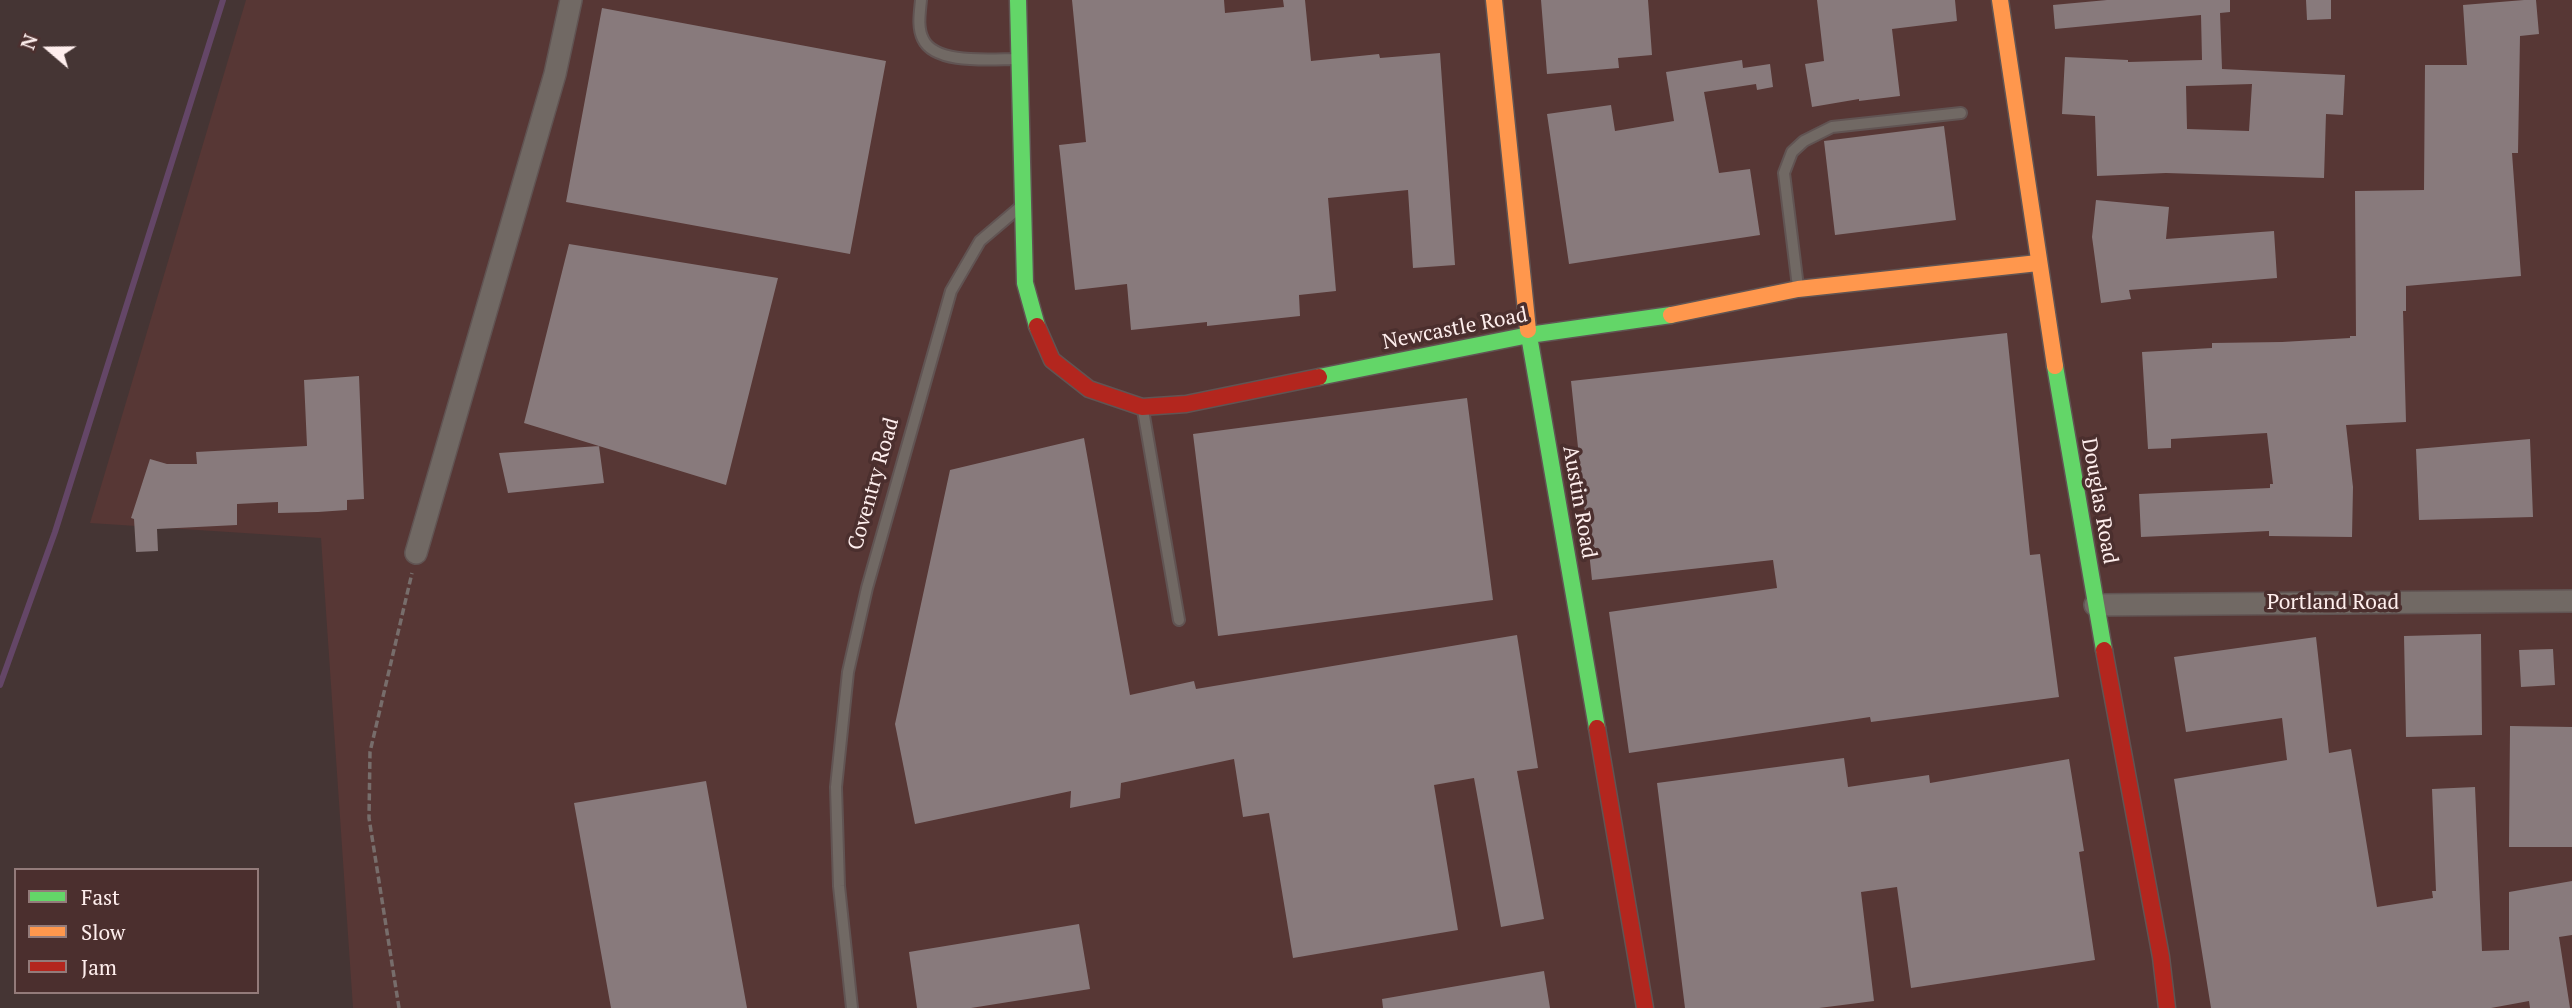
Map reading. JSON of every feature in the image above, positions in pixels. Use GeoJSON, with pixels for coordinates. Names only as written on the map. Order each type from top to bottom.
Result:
{"type":"FeatureCollection","features":[{"type":"Feature","properties":{"kind":"street"},"geometry":{"type":"LineString","coordinates":[[416,553],[555,74],[570,0]]}},
{"type":"Feature","properties":{"kind":"street"},"geometry":{"type":"LineString","coordinates":[[1017,0],[1022,205]]}},
{"type":"Feature","properties":{"kind":"street","name":"Austin Road"},"geometry":{"type":"LineString","coordinates":[[1494,0],[1529,335],[1645,1008]]}},
{"type":"Feature","properties":{"kind":"street","name":"Douglas Road"},"geometry":{"type":"LineString","coordinates":[[2000,0],[2038,263],[2095,605],[2161,957],[2167,1008]]}},
{"type":"Feature","properties":{"kind":"street","name":"Newcastle Road"},"geometry":{"type":"LineString","coordinates":[[1022,205],[1024,283],[1037,327],[1052,360],[1089,389],[1142,407],[1186,404],[1529,335],[1654,319],[1798,289],[2038,263]]}},
{"type":"Feature","properties":{"kind":"street","name":"Portland Road"},"geometry":{"type":"LineString","coordinates":[[2095,605],[2572,601]]}},
{"type":"Feature","properties":{"kind":"lane"},"geometry":{"type":"LineString","coordinates":[[921,0],[919,27],[930,50],[947,57],[1020,60]]}},
{"type":"Feature","properties":{"kind":"lane"},"geometry":{"type":"LineString","coordinates":[[1798,289],[1784,173],[1792,152],[1804,141],[1832,127],[1961,113]]}},
{"type":"Feature","properties":{"kind":"lane","name":"Coventry Road"},"geometry":{"type":"LineString","coordinates":[[852,1008],[839,886],[836,788],[848,672],[867,588],[951,291],[980,241],[1022,205]]}},
{"type":"Feature","properties":{"kind":"lane"},"geometry":{"type":"LineString","coordinates":[[1142,407],[1179,620]]}},
{"type":"Feature","properties":{"kind":"path"},"geometry":{"type":"LineString","coordinates":[[399,1008],[369,818],[370,752],[394,658],[416,553]]}},
{"type":"Feature","properties":{"kind":"shaded area"},"geometry":{"type":"Polygon","coordinates":[[[246,0],[2572,0],[2572,1008],[353,1008],[321,538],[90,523],[246,0]]]}},
{"type":"Feature","properties":{"kind":"building"},"geometry":{"type":"Polygon","coordinates":[[[1072,0],[1224,0],[1225,13],[1284,7],[1283,0],[1305,0],[1311,61],[1379,54],[1380,58],[1440,53],[1455,265],[1413,268],[1408,190],[1328,198],[1336,291],[1299,295],[1300,316],[1207,326],[1207,322],[1131,330],[1127,284],[1075,290],[1059,145],[1086,142],[1072,0]]]}},
{"type":"Feature","properties":{"kind":"building"},"geometry":{"type":"Polygon","coordinates":[[[1541,0],[1648,0],[1652,55],[1618,58],[1619,68],[1547,74],[1541,0]]]}},
{"type":"Feature","properties":{"kind":"building"},"geometry":{"type":"Polygon","coordinates":[[[1817,0],[1955,0],[1957,21],[1892,29],[1900,96],[1859,99],[1812,107],[1805,64],[1824,61],[1817,0]]]}},
{"type":"Feature","properties":{"kind":"building"},"geometry":{"type":"Polygon","coordinates":[[[2107,0],[2230,0],[2230,12],[2220,13],[2222,69],[2345,75],[2343,115],[2326,114],[2324,178],[2166,173],[2097,176],[2095,116],[2062,114],[2065,57],[2128,62],[2202,60],[2201,15],[2055,29],[2053,5],[2107,0]],[[2252,84],[2186,86],[2187,129],[2249,131],[2252,84]]]}},
{"type":"Feature","properties":{"kind":"building"},"geometry":{"type":"Polygon","coordinates":[[[2306,0],[2331,0],[2331,19],[2307,20],[2306,0]]]}},
{"type":"Feature","properties":{"kind":"building"},"geometry":{"type":"Polygon","coordinates":[[[2536,0],[2539,34],[2520,36],[2518,153],[2512,153],[2521,276],[2406,286],[2406,311],[2403,311],[2406,422],[2346,425],[2353,487],[2352,537],[2269,536],[2269,531],[2141,537],[2139,494],[2270,488],[2270,484],[2273,484],[2267,433],[2171,439],[2171,448],[2148,449],[2142,352],[2212,348],[2212,343],[2282,342],[2356,336],[2355,191],[2424,190],[2425,65],[2467,65],[2463,5],[2536,0]]]}},
{"type":"Feature","properties":{"kind":"building"},"geometry":{"type":"Polygon","coordinates":[[[602,8],[886,61],[850,254],[566,202],[602,8]]]}},
{"type":"Feature","properties":{"kind":"building"},"geometry":{"type":"Polygon","coordinates":[[[1742,60],[1743,68],[1770,64],[1773,87],[1757,90],[1756,84],[1704,92],[1719,173],[1750,169],[1760,235],[1569,264],[1547,114],[1611,105],[1615,131],[1674,121],[1666,72],[1742,60]]]}},
{"type":"Feature","properties":{"kind":"building"},"geometry":{"type":"Polygon","coordinates":[[[1944,126],[1956,220],[1835,235],[1824,141],[1944,126]]]}},
{"type":"Feature","properties":{"kind":"building"},"geometry":{"type":"Polygon","coordinates":[[[2096,200],[2169,207],[2166,239],[2274,231],[2277,278],[2129,290],[2131,299],[2101,303],[2092,237],[2096,200]]]}},
{"type":"Feature","properties":{"kind":"building"},"geometry":{"type":"Polygon","coordinates":[[[569,244],[778,278],[726,485],[524,423],[569,244]]]}},
{"type":"Feature","properties":{"kind":"building"},"geometry":{"type":"Polygon","coordinates":[[[2007,333],[2030,555],[2040,554],[2059,697],[1871,722],[1870,717],[1629,753],[1609,612],[1777,588],[1773,560],[1592,580],[1571,381],[2007,333]]]}},
{"type":"Feature","properties":{"kind":"building"},"geometry":{"type":"Polygon","coordinates":[[[359,376],[364,499],[347,500],[347,510],[318,512],[278,513],[278,502],[237,504],[237,525],[157,529],[158,551],[136,552],[134,519],[131,518],[150,459],[167,464],[197,464],[196,452],[307,446],[304,380],[359,376]]]}},
{"type":"Feature","properties":{"kind":"building"},"geometry":{"type":"Polygon","coordinates":[[[1467,398],[1493,600],[1218,636],[1193,434],[1467,398]]]}},
{"type":"Feature","properties":{"kind":"building"},"geometry":{"type":"Polygon","coordinates":[[[1084,438],[1130,695],[1194,681],[1196,689],[1517,635],[1538,768],[1517,771],[1544,919],[1501,927],[1474,778],[1434,785],[1458,930],[1293,958],[1269,813],[1243,817],[1234,759],[1121,783],[1120,798],[1070,808],[1071,791],[915,824],[895,724],[950,470],[1084,438]]]}},
{"type":"Feature","properties":{"kind":"building"},"geometry":{"type":"Polygon","coordinates":[[[2530,439],[2533,517],[2419,520],[2416,449],[2530,439]]]}},
{"type":"Feature","properties":{"kind":"building"},"geometry":{"type":"Polygon","coordinates":[[[599,446],[604,483],[508,493],[499,453],[599,446]]]}},
{"type":"Feature","properties":{"kind":"building"},"geometry":{"type":"Polygon","coordinates":[[[2481,634],[2482,735],[2406,737],[2404,636],[2481,634]]]}},
{"type":"Feature","properties":{"kind":"building"},"geometry":{"type":"Polygon","coordinates":[[[2316,637],[2329,753],[2351,749],[2377,907],[2433,898],[2432,891],[2436,891],[2432,789],[2475,787],[2482,951],[2509,950],[2509,892],[2572,881],[2572,935],[2559,937],[2570,1008],[2530,1008],[2529,1001],[2491,1008],[2211,1008],[2174,779],[2287,760],[2282,718],[2186,732],[2174,657],[2316,637]]]}},
{"type":"Feature","properties":{"kind":"building"},"geometry":{"type":"Polygon","coordinates":[[[2553,649],[2555,685],[2521,687],[2519,650],[2553,649]]]}},
{"type":"Feature","properties":{"kind":"building"},"geometry":{"type":"Polygon","coordinates":[[[2510,726],[2572,727],[2572,847],[2509,847],[2510,726]]]}},
{"type":"Feature","properties":{"kind":"building"},"geometry":{"type":"Polygon","coordinates":[[[1844,758],[1848,787],[1929,775],[1930,783],[2069,759],[2084,851],[2079,852],[2095,960],[1911,988],[1897,887],[1861,892],[1874,1001],[1819,1008],[1685,1008],[1657,783],[1844,758]]]}},
{"type":"Feature","properties":{"kind":"building"},"geometry":{"type":"Polygon","coordinates":[[[706,781],[747,1008],[611,1008],[574,803],[706,781]]]}},
{"type":"Feature","properties":{"kind":"building"},"geometry":{"type":"Polygon","coordinates":[[[1079,924],[1090,989],[971,1008],[917,1008],[909,952],[1079,924]]]}},
{"type":"Feature","properties":{"kind":"building"},"geometry":{"type":"Polygon","coordinates":[[[1544,971],[1550,1008],[1383,1008],[1382,999],[1544,971]]]}},
{"type":"Feature","properties":{"kind":"waterway"},"geometry":{"type":"LineString","coordinates":[[0,685],[55,532],[223,0]]}},
{"type":"Feature","properties":{"kind":"traffic: fast"},"geometry":{"type":"LineString","coordinates":[[1018,0],[1025,283],[1037,326]]}},
{"type":"Feature","properties":{"kind":"traffic: fast"},"geometry":{"type":"LineString","coordinates":[[1319,377],[1529,335],[1671,315]]}},
{"type":"Feature","properties":{"kind":"traffic: fast"},"geometry":{"type":"LineString","coordinates":[[1528,330],[1597,728]]}},
{"type":"Feature","properties":{"kind":"traffic: fast"},"geometry":{"type":"LineString","coordinates":[[2055,366],[2104,650]]}},
{"type":"Feature","properties":{"kind":"traffic: slow"},"geometry":{"type":"LineString","coordinates":[[1494,0],[1528,330]]}},
{"type":"Feature","properties":{"kind":"traffic: slow"},"geometry":{"type":"LineString","coordinates":[[2000,0],[2055,366]]}},
{"type":"Feature","properties":{"kind":"traffic: slow"},"geometry":{"type":"LineString","coordinates":[[1671,315],[1798,289],[2038,263]]}},
{"type":"Feature","properties":{"kind":"traffic: jam"},"geometry":{"type":"LineString","coordinates":[[1037,326],[1052,360],[1089,389],[1142,407],[1186,404],[1319,377]]}},
{"type":"Feature","properties":{"kind":"traffic: jam"},"geometry":{"type":"LineString","coordinates":[[2104,650],[2161,957],[2167,1008]]}},
{"type":"Feature","properties":{"kind":"traffic: jam"},"geometry":{"type":"LineString","coordinates":[[1597,728],[1645,1008]]}}]}
